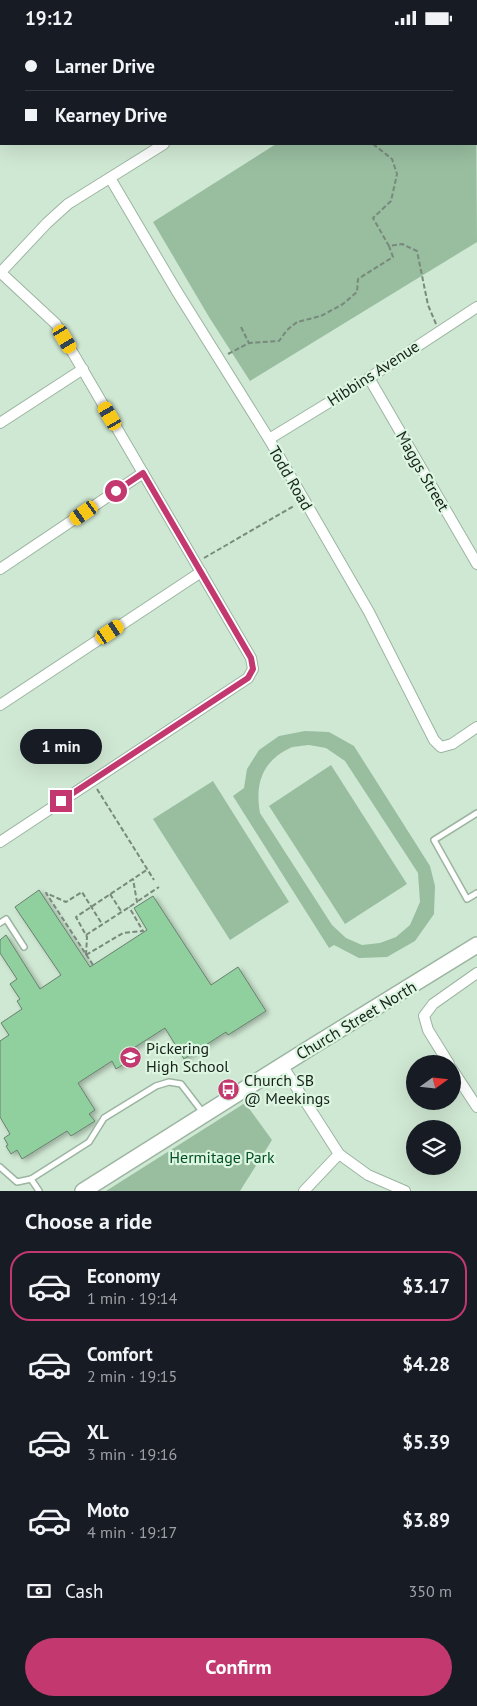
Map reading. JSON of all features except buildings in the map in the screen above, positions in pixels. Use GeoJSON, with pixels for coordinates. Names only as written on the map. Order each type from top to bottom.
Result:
{"type":"FeatureCollection","features":[{"type":"Feature","properties":{"kind":"street"},"geometry":{"type":"LineString","coordinates":[[0,841],[248,678],[253,669],[251,658],[56,324],[0,272],[68,204],[162,145]]}},
{"type":"Feature","properties":{"kind":"street","name":"Todd Road"},"geometry":{"type":"LineString","coordinates":[[110,178],[176,290],[269,439],[368,612],[434,740],[441,747],[452,743],[477,727]]}},
{"type":"Feature","properties":{"kind":"street","name":"Hibbins Avenue"},"geometry":{"type":"LineString","coordinates":[[269,439],[369,378],[477,307]]}},
{"type":"Feature","properties":{"kind":"street"},"geometry":{"type":"LineString","coordinates":[[0,423],[82,369]]}},
{"type":"Feature","properties":{"kind":"street","name":"Maggs Street"},"geometry":{"type":"LineString","coordinates":[[369,378],[477,564]]}},
{"type":"Feature","properties":{"kind":"street"},"geometry":{"type":"LineString","coordinates":[[0,569],[143,473]]}},
{"type":"Feature","properties":{"kind":"street"},"geometry":{"type":"LineString","coordinates":[[0,705],[198,568]]}},
{"type":"Feature","properties":{"kind":"street","name":"Church Street North"},"geometry":{"type":"LineString","coordinates":[[83,1191],[477,945]]}},
{"type":"Feature","properties":{"kind":"street"},"geometry":{"type":"LineString","coordinates":[[443,1055],[428,1030],[424,1016],[432,1004],[477,973]]}},
{"type":"Feature","properties":{"kind":"street"},"geometry":{"type":"LineString","coordinates":[[282,1065],[339,1154],[368,1175],[405,1191]]}},
{"type":"Feature","properties":{"kind":"street"},"geometry":{"type":"LineString","coordinates":[[461,1083],[477,1107]]}},
{"type":"Feature","properties":{"kind":"street"},"geometry":{"type":"LineString","coordinates":[[304,1191],[339,1154]]}},
{"type":"Feature","properties":{"kind":"lane"},"geometry":{"type":"LineString","coordinates":[[477,813],[434,840],[467,899],[477,893]]}},
{"type":"Feature","properties":{"kind":"lane"},"geometry":{"type":"LineString","coordinates":[[0,923],[6,919],[24,947]]}},
{"type":"Feature","properties":{"kind":"lane"},"geometry":{"type":"LineString","coordinates":[[0,1167],[17,1182],[31,1179],[89,1141],[104,1118],[156,1085],[169,1082],[181,1084],[204,1114]]}},
{"type":"Feature","properties":{"kind":"lane"},"geometry":{"type":"LineString","coordinates":[[31,1179],[39,1191]]}},
{"type":"Feature","properties":{"kind":"path"},"geometry":{"type":"LineString","coordinates":[[228,354],[250,343],[279,341],[297,321],[321,316],[343,304],[357,292],[358,279],[393,257],[389,246],[372,218],[391,201],[397,174],[392,159],[374,145]]}},
{"type":"Feature","properties":{"kind":"path"},"geometry":{"type":"LineString","coordinates":[[389,246],[402,243],[417,251],[428,305],[440,331]]}},
{"type":"Feature","properties":{"kind":"path"},"geometry":{"type":"LineString","coordinates":[[241,327],[250,343]]}},
{"type":"Feature","properties":{"kind":"path"},"geometry":{"type":"LineString","coordinates":[[198,568],[294,506]]}},
{"type":"Feature","properties":{"kind":"path"},"geometry":{"type":"LineString","coordinates":[[92,781],[154,880]]}},
{"type":"Feature","properties":{"kind":"path"},"geometry":{"type":"LineString","coordinates":[[86,955],[87,937],[76,917],[148,869]]}},
{"type":"Feature","properties":{"kind":"path"},"geometry":{"type":"LineString","coordinates":[[132,879],[137,901]]}},
{"type":"Feature","properties":{"kind":"path"},"geometry":{"type":"LineString","coordinates":[[86,935],[159,887]]}},
{"type":"Feature","properties":{"kind":"path"},"geometry":{"type":"LineString","coordinates":[[93,965],[46,893],[66,902],[82,892],[102,924]]}},
{"type":"Feature","properties":{"kind":"path"},"geometry":{"type":"LineString","coordinates":[[110,894],[122,912]]}},
{"type":"Feature","properties":{"kind":"path"},"geometry":{"type":"LineString","coordinates":[[86,955],[123,933],[143,931],[129,907]]}},
{"type":"Feature","properties":{"kind":"green space"},"geometry":{"type":"Polygon","coordinates":[[[274,145],[476,145],[477,242],[250,381],[209,317],[153,222],[274,145]]]}},
{"type":"Feature","properties":{"kind":"green space"},"geometry":{"type":"Polygon","coordinates":[[[305,731],[329,732],[354,746],[430,866],[435,886],[434,914],[415,941],[387,957],[359,958],[334,945],[329,948],[233,796],[244,788],[247,769],[259,750],[279,736],[305,731]],[[309,745],[294,747],[272,760],[262,775],[258,793],[260,813],[332,925],[346,938],[362,945],[380,943],[396,937],[410,925],[420,902],[418,873],[345,761],[326,748],[309,745]]]}},
{"type":"Feature","properties":{"kind":"green space"},"geometry":{"type":"Polygon","coordinates":[[[331,765],[407,884],[345,924],[269,806],[331,765]]]}},
{"type":"Feature","properties":{"kind":"green space"},"geometry":{"type":"Polygon","coordinates":[[[213,781],[289,902],[230,940],[153,819],[213,781]]]}},
{"type":"Feature","properties":{"kind":"green space","name":"Hermitage Park"},"geometry":{"type":"Polygon","coordinates":[[[245,1103],[272,1140],[240,1191],[106,1191],[245,1103]]]}},
{"type":"Feature","properties":{"kind":"place","name":"Pickering High School"},"geometry":{"type":"Point","coordinates":[130,1057]}},
{"type":"Feature","properties":{"kind":"place","name":"Church SB @ Meekings"},"geometry":{"type":"Point","coordinates":[228,1089]}},
{"type":"Feature","properties":{"kind":"route"},"geometry":{"type":"LineString","coordinates":[[61,801],[248,678],[253,669],[251,658],[143,473],[116,491]]}}]}
